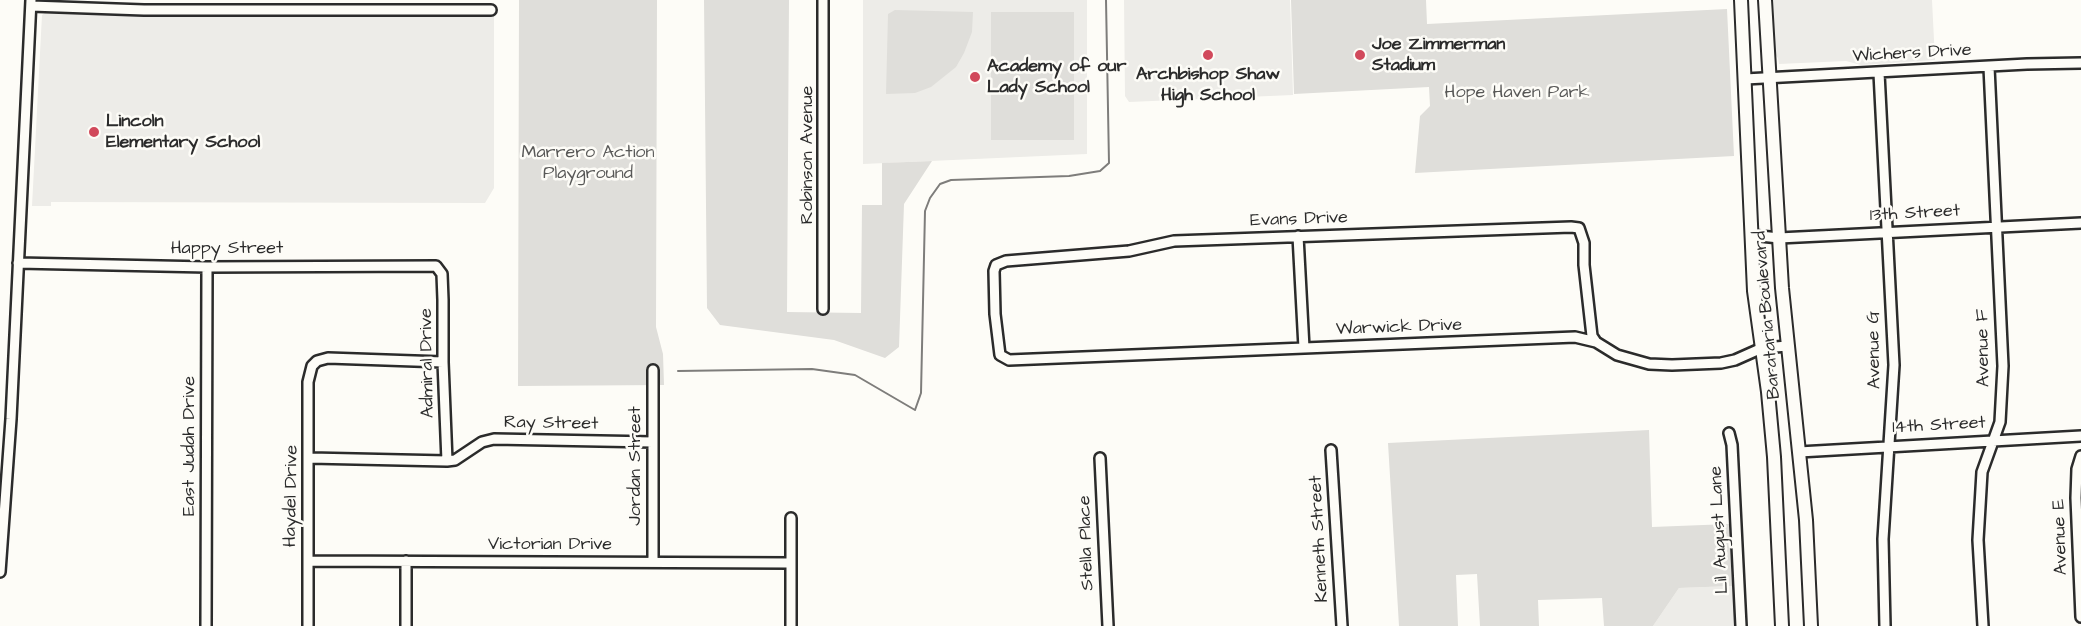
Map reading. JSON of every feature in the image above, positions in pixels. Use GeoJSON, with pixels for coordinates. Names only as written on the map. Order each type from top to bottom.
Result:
{"type":"FeatureCollection","features":[{"type":"Feature","properties":{"kind":"main road","name":"Barataria Boulevard"},"geometry":{"type":"LineString","coordinates":[[1741,0],[1754,291],[1774,457],[1782,626]]}},
{"type":"Feature","properties":{"kind":"main road","name":"Barataria Boulevard"},"geometry":{"type":"LineString","coordinates":[[1765,0],[1779,238],[1806,520],[1811,626]]}},
{"type":"Feature","properties":{"kind":"street","name":"Robinson Avenue"},"geometry":{"type":"LineString","coordinates":[[823,0],[823,309]]}},
{"type":"Feature","properties":{"kind":"street"},"geometry":{"type":"LineString","coordinates":[[0,572],[11,419],[31,3],[144,10],[297,4],[491,10]]}},
{"type":"Feature","properties":{"kind":"street","name":"Wichers Drive"},"geometry":{"type":"LineString","coordinates":[[1745,79],[2081,63]]}},
{"type":"Feature","properties":{"kind":"street","name":"Avenue F"},"geometry":{"type":"LineString","coordinates":[[1983,626],[1978,540],[1982,472],[2000,422],[2003,366],[1989,67]]}},
{"type":"Feature","properties":{"kind":"street","name":"Avenue G"},"geometry":{"type":"LineString","coordinates":[[1879,73],[1894,366],[1883,539],[1885,626]]}},
{"type":"Feature","properties":{"kind":"street","name":"13th Street"},"geometry":{"type":"LineString","coordinates":[[1751,235],[1779,238],[2081,222]]}},
{"type":"Feature","properties":{"kind":"street","name":"Evans Drive"},"geometry":{"type":"LineString","coordinates":[[1003,358],[1000,355],[994,314],[994,271],[996,265],[1006,261],[1129,252],[1174,241],[1571,227],[1579,228],[1584,243],[1584,265],[1592,336],[1596,342]]}},
{"type":"Feature","properties":{"kind":"street"},"geometry":{"type":"LineString","coordinates":[[1298,236],[1304,348]]}},
{"type":"Feature","properties":{"kind":"street","name":"Happy Street"},"geometry":{"type":"LineString","coordinates":[[18,263],[207,267],[431,264],[436,266]]}},
{"type":"Feature","properties":{"kind":"street","name":"Admiral Drive"},"geometry":{"type":"LineString","coordinates":[[436,266],[441,274],[442,283],[447,461]]}},
{"type":"Feature","properties":{"kind":"street","name":"East Judah Drive"},"geometry":{"type":"LineString","coordinates":[[206,626],[207,267]]}},
{"type":"Feature","properties":{"kind":"street","name":"Warwick Drive"},"geometry":{"type":"LineString","coordinates":[[1003,358],[1010,360],[1575,337],[1596,342],[1617,355],[1649,364],[1672,365],[1721,363],[1735,360],[1762,348],[1788,346]]}},
{"type":"Feature","properties":{"kind":"street","name":"Haydel Drive"},"geometry":{"type":"LineString","coordinates":[[308,626],[310,458],[308,382],[312,366],[317,361],[328,358],[443,362]]}},
{"type":"Feature","properties":{"kind":"street","name":"Jordan Street"},"geometry":{"type":"LineString","coordinates":[[653,370],[653,562]]}},
{"type":"Feature","properties":{"kind":"street"},"geometry":{"type":"LineString","coordinates":[[0,419],[11,419]]}},
{"type":"Feature","properties":{"kind":"street","name":"Lil August Lane"},"geometry":{"type":"LineString","coordinates":[[1729,433],[1732,445],[1741,626]]}},
{"type":"Feature","properties":{"kind":"street","name":"14th Street"},"geometry":{"type":"LineString","coordinates":[[1799,452],[2081,436]]}},
{"type":"Feature","properties":{"kind":"street","name":"Ray Street"},"geometry":{"type":"LineString","coordinates":[[310,458],[447,461],[455,460],[482,442],[494,439],[653,442]]}},
{"type":"Feature","properties":{"kind":"street","name":"Kenneth Street"},"geometry":{"type":"LineString","coordinates":[[1331,450],[1341,626]]}},
{"type":"Feature","properties":{"kind":"street","name":"Avenue E"},"geometry":{"type":"LineString","coordinates":[[2081,456],[2077,469],[2076,498],[2081,618]]}},
{"type":"Feature","properties":{"kind":"street","name":"Stella Place"},"geometry":{"type":"LineString","coordinates":[[1100,458],[1108,626]]}},
{"type":"Feature","properties":{"kind":"street"},"geometry":{"type":"LineString","coordinates":[[791,518],[791,626]]}},
{"type":"Feature","properties":{"kind":"street","name":"Victorian Drive"},"geometry":{"type":"LineString","coordinates":[[308,561],[791,563]]}},
{"type":"Feature","properties":{"kind":"street"},"geometry":{"type":"LineString","coordinates":[[406,561],[406,626]]}},
{"type":"Feature","properties":{"kind":"shaded area","name":"Academy of our Lady School"},"geometry":{"type":"Polygon","coordinates":[[[863,0],[1087,0],[1087,154],[863,164],[863,0]]]}},
{"type":"Feature","properties":{"kind":"shaded area","name":"Archbishop Shaw High School"},"geometry":{"type":"Polygon","coordinates":[[[1124,0],[1290,0],[1293,95],[1129,102],[1125,96],[1124,0]]]}},
{"type":"Feature","properties":{"kind":"shaded area"},"geometry":{"type":"Polygon","coordinates":[[[1773,0],[1932,0],[1935,60],[1861,65],[1846,61],[1779,64],[1775,54],[1773,0]]]}},
{"type":"Feature","properties":{"kind":"shaded area"},"geometry":{"type":"Polygon","coordinates":[[[46,12],[494,14],[494,188],[485,203],[51,202],[51,206],[32,206],[42,15],[46,12]]]}},
{"type":"Feature","properties":{"kind":"shaded area"},"geometry":{"type":"Polygon","coordinates":[[[1732,586],[1736,626],[1653,626],[1679,588],[1732,586]]]}},
{"type":"Feature","properties":{"kind":"green space","name":"Marrero Action Playground"},"geometry":{"type":"Polygon","coordinates":[[[519,0],[657,0],[656,327],[663,354],[664,385],[518,386],[519,0]]]}},
{"type":"Feature","properties":{"kind":"green space"},"geometry":{"type":"Polygon","coordinates":[[[704,0],[789,0],[787,312],[861,313],[862,205],[882,205],[882,163],[932,161],[904,204],[899,347],[885,358],[834,340],[720,325],[707,308],[704,0]]]}},
{"type":"Feature","properties":{"kind":"green space","name":"Hope Haven Park"},"geometry":{"type":"Polygon","coordinates":[[[1291,0],[1426,0],[1427,24],[1727,9],[1734,156],[1415,173],[1420,116],[1430,106],[1429,87],[1294,94],[1291,0]]]}},
{"type":"Feature","properties":{"kind":"green space"},"geometry":{"type":"Polygon","coordinates":[[[895,10],[973,12],[972,32],[956,67],[931,87],[915,93],[886,94],[888,14],[895,10]]]}},
{"type":"Feature","properties":{"kind":"green space"},"geometry":{"type":"Polygon","coordinates":[[[991,12],[1074,12],[1074,140],[991,140],[991,12]]]}},
{"type":"Feature","properties":{"kind":"green space"},"geometry":{"type":"Polygon","coordinates":[[[1649,430],[1652,527],[1729,524],[1732,586],[1679,588],[1653,626],[1604,626],[1602,598],[1538,600],[1539,626],[1480,626],[1477,574],[1456,575],[1458,626],[1399,626],[1388,443],[1649,430]]]}},
{"type":"Feature","properties":{"kind":"waterway"},"geometry":{"type":"LineString","coordinates":[[678,371],[812,369],[855,375],[915,410],[921,393],[925,211],[930,198],[940,184],[951,180],[1069,176],[1100,171],[1109,163],[1106,0]]}},
{"type":"Feature","properties":{"kind":"place","name":"Archbishop Shaw High School"},"geometry":{"type":"Point","coordinates":[1208,55]}},
{"type":"Feature","properties":{"kind":"place","name":"Joe Zimmerman Stadium"},"geometry":{"type":"Point","coordinates":[1360,55]}},
{"type":"Feature","properties":{"kind":"place","name":"Academy of our Lady School"},"geometry":{"type":"Point","coordinates":[975,77]}},
{"type":"Feature","properties":{"kind":"place","name":"Lincoln Elementary School"},"geometry":{"type":"Point","coordinates":[94,132]}}]}
